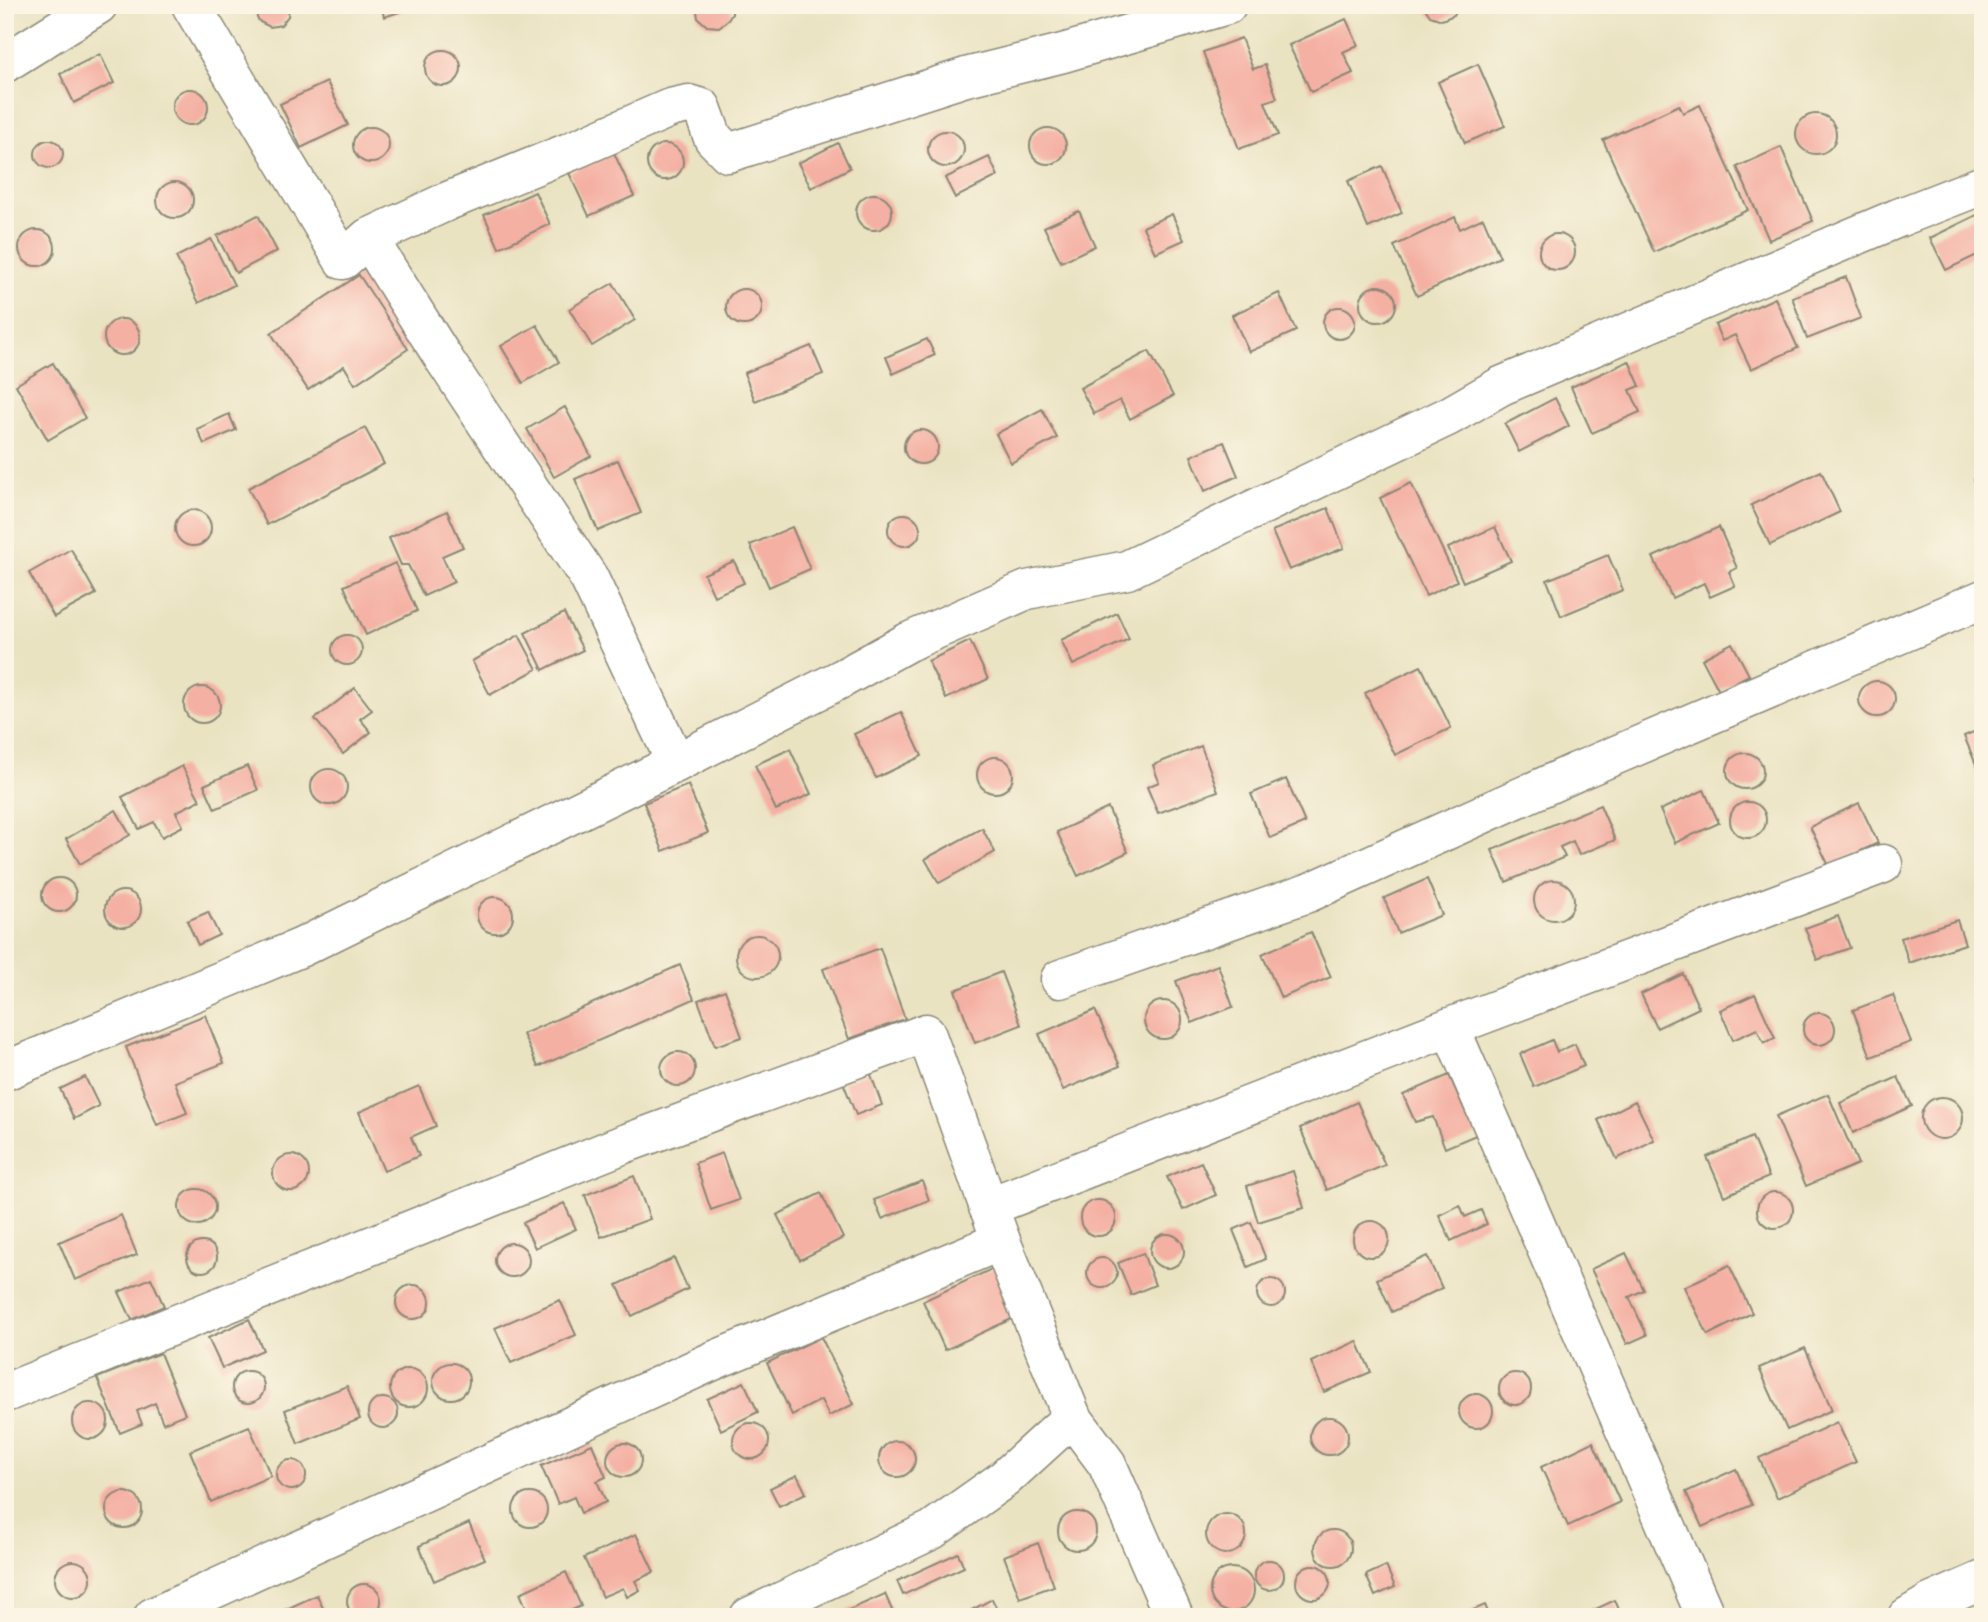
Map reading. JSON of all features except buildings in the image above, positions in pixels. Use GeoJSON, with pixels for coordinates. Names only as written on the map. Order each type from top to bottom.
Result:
{"type":"FeatureCollection","features":[{"type":"Feature","properties":{"kind":"street"},"geometry":{"type":"LineString","coordinates":[[5,63],[98,5]]}},
{"type":"Feature","properties":{"kind":"street"},"geometry":{"type":"LineString","coordinates":[[191,5],[343,260],[368,238],[448,201],[670,108],[688,104],[702,108],[713,138],[728,153],[966,77],[1063,53],[1227,5]]}},
{"type":"Feature","properties":{"kind":"street"},"geometry":{"type":"LineString","coordinates":[[5,1071],[302,947],[676,763],[908,642],[1027,590],[1127,570],[1449,416],[1501,386],[1898,218],[1983,185]]}},
{"type":"Feature","properties":{"kind":"street"},"geometry":{"type":"LineString","coordinates":[[368,238],[442,356],[589,578],[676,763]]}},
{"type":"Feature","properties":{"kind":"street"},"geometry":{"type":"LineString","coordinates":[[1060,979],[1308,893],[1576,772],[1983,600]]}},
{"type":"Feature","properties":{"kind":"street"},"geometry":{"type":"LineString","coordinates":[[153,1617],[715,1360],[994,1224],[1450,1027],[1883,864]]}},
{"type":"Feature","properties":{"kind":"street"},"geometry":{"type":"LineString","coordinates":[[1450,1027],[1706,1617]]}},
{"type":"Feature","properties":{"kind":"street"},"geometry":{"type":"LineString","coordinates":[[5,1393],[624,1144],[926,1033],[994,1224],[1072,1417],[1107,1464],[1174,1617]]}},
{"type":"Feature","properties":{"kind":"street"},"geometry":{"type":"LineString","coordinates":[[749,1617],[932,1530],[1004,1479],[1072,1417]]}},
{"type":"Feature","properties":{"kind":"street"},"geometry":{"type":"LineString","coordinates":[[1924,1612],[1983,1580]]}}]}
